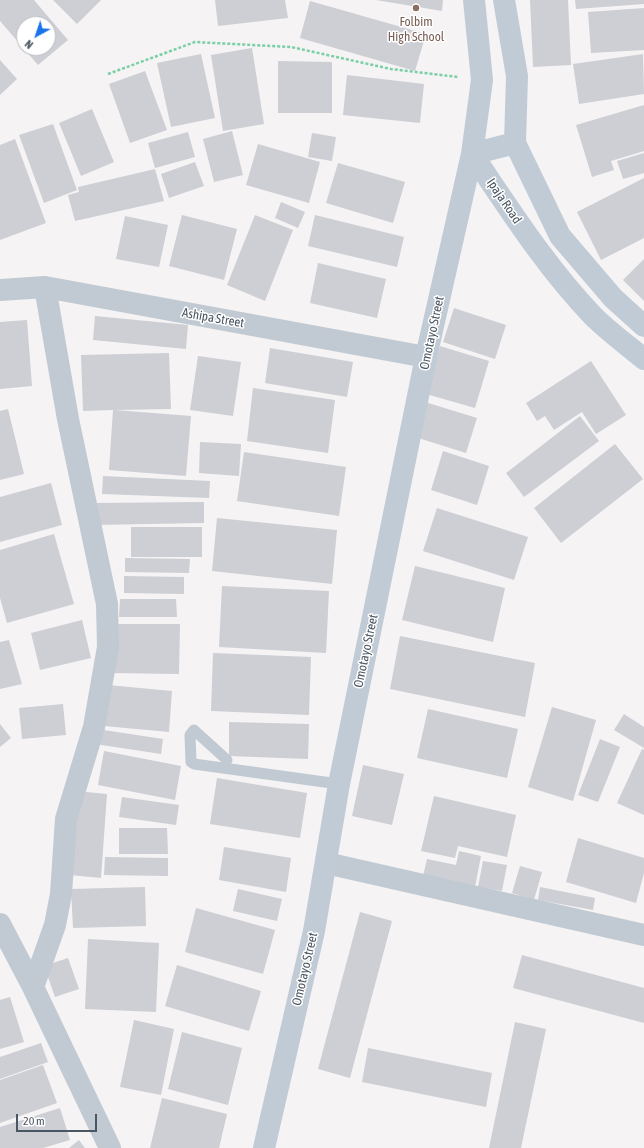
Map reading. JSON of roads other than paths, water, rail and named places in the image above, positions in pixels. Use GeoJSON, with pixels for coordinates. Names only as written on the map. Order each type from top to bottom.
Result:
{"type":"FeatureCollection","features":[{"type":"Feature","properties":{"kind":"street"},"geometry":{"type":"LineString","coordinates":[[474,0],[482,80],[472,154],[515,142]]}},
{"type":"Feature","properties":{"kind":"street"},"geometry":{"type":"LineString","coordinates":[[504,0],[516,76],[515,142],[560,236],[613,298],[644,326]]}},
{"type":"Feature","properties":{"kind":"street","name":"Omotayo Street"},"geometry":{"type":"LineString","coordinates":[[264,1148],[314,931],[339,784],[426,357],[472,154]]}},
{"type":"Feature","properties":{"kind":"street","name":"Ipaja Road"},"geometry":{"type":"LineString","coordinates":[[472,154],[537,250],[571,291],[593,316],[644,359]]}},
{"type":"Feature","properties":{"kind":"street"},"geometry":{"type":"LineString","coordinates":[[33,987],[55,925],[61,894],[66,819],[94,727],[108,647],[107,604],[68,419],[45,287]]}},
{"type":"Feature","properties":{"kind":"street","name":"Ashipa Street"},"geometry":{"type":"LineString","coordinates":[[0,290],[45,287],[426,357]]}},
{"type":"Feature","properties":{"kind":"street"},"geometry":{"type":"LineString","coordinates":[[326,863],[644,935]]}},
{"type":"Feature","properties":{"kind":"street"},"geometry":{"type":"LineString","coordinates":[[0,924],[33,987],[110,1148]]}},
{"type":"Feature","properties":{"kind":"lane"},"geometry":{"type":"LineString","coordinates":[[228,760],[194,730],[192,732],[190,735],[191,762],[194,764],[339,784]]}},
{"type":"Feature","properties":{"kind":"place","name":"Folbim High School"},"geometry":{"type":"Point","coordinates":[416,8]}}]}
